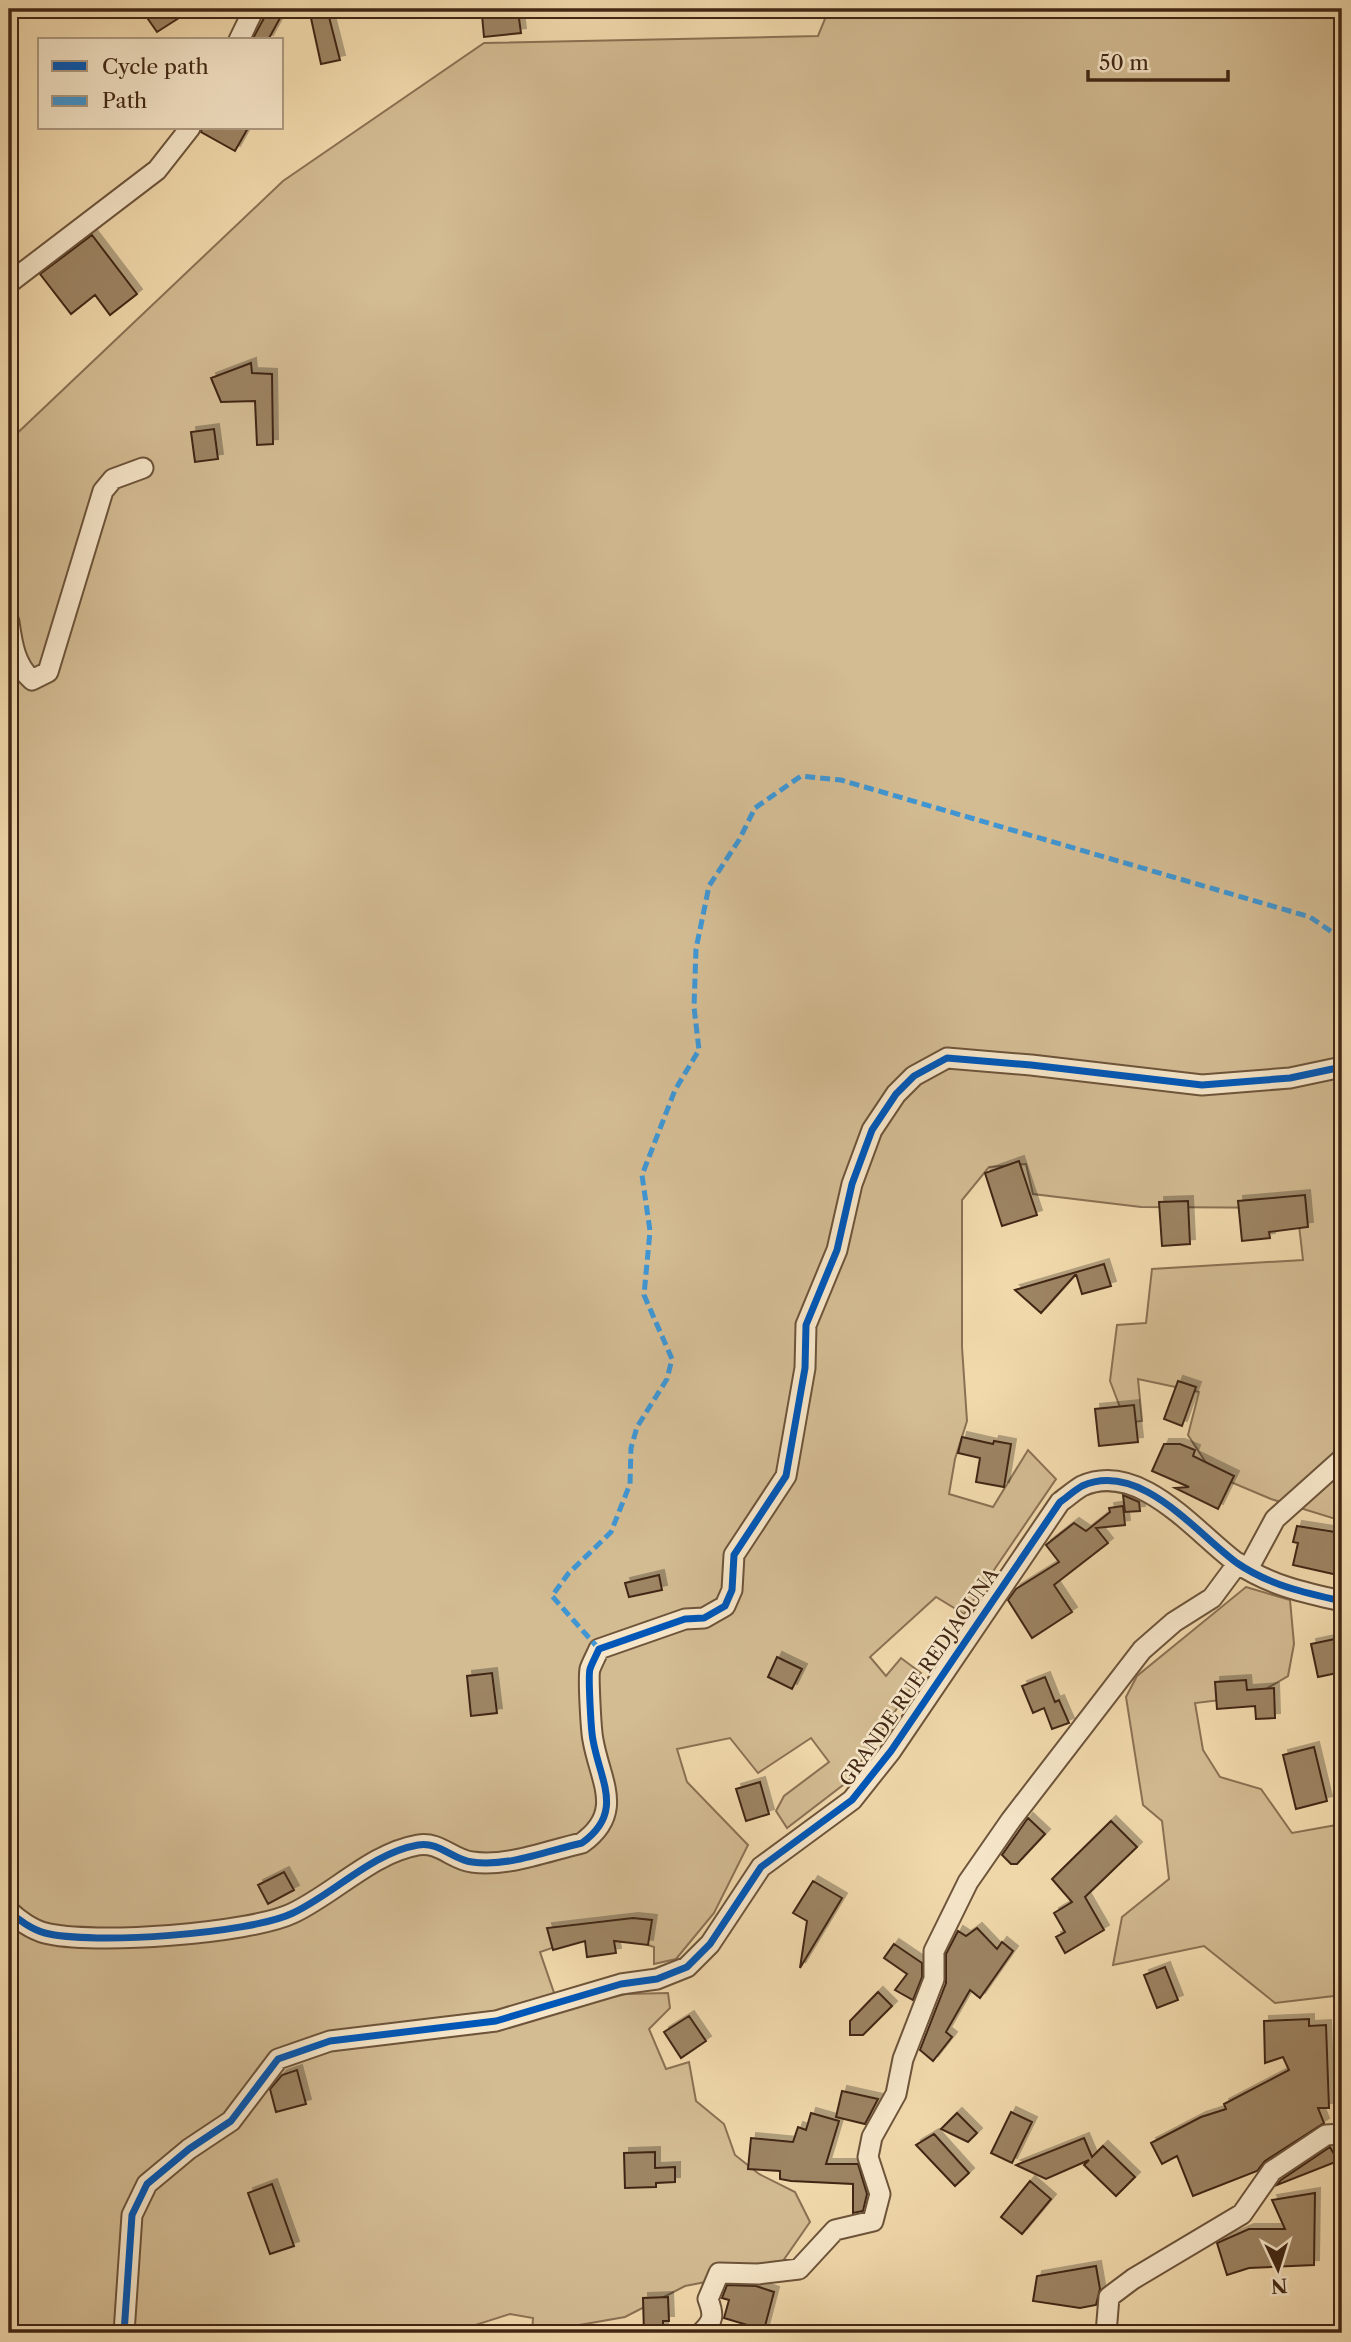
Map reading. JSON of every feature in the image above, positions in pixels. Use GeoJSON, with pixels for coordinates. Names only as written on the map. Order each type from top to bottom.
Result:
{"type":"FeatureCollection","features":[{"type":"Feature","properties":{"kind":"street"},"geometry":{"type":"LineString","coordinates":[[240,38],[254,9]]}},
{"type":"Feature","properties":{"kind":"street"},"geometry":{"type":"LineString","coordinates":[[9,283],[157,170],[188,130]]}},
{"type":"Feature","properties":{"kind":"street"},"geometry":{"type":"LineString","coordinates":[[9,622],[13,650],[25,674],[32,680],[40,678],[48,671],[103,491],[113,480],[143,468]]}},
{"type":"Feature","properties":{"kind":"street"},"geometry":{"type":"LineString","coordinates":[[9,1912],[45,1933],[96,1937],[176,1935],[290,1915],[393,1851],[421,1844],[433,1844],[461,1860],[497,1863],[582,1843],[593,1836],[602,1821],[609,1791],[593,1741],[589,1672],[599,1649],[685,1619],[704,1618],[725,1606],[732,1590],[734,1555],[786,1476],[806,1368],[806,1325],[837,1250],[852,1184],[872,1130],[895,1094],[914,1076],[947,1058],[1202,1085],[1290,1078],[1342,1067]]}},
{"type":"Feature","properties":{"kind":"street"},"geometry":{"type":"LineString","coordinates":[[701,2333],[712,2323],[713,2314],[708,2299],[719,2273],[758,2274],[799,2269],[835,2230],[873,2221],[880,2194],[868,2157],[872,2137],[897,2094],[903,2059],[934,1979],[933,1951],[968,1882],[1011,1820],[1142,1650],[1174,1622],[1212,1598],[1243,1566],[1275,1518],[1336,1463]]}},
{"type":"Feature","properties":{"kind":"street","name":"GRANDE RUE REDJAOUNA"},"geometry":{"type":"LineString","coordinates":[[124,2333],[132,2215],[147,2184],[189,2149],[230,2121],[278,2059],[330,2041],[496,2021],[621,1984],[657,1979],[687,1967],[710,1944],[761,1867],[852,1800],[891,1751],[1060,1502],[1083,1486],[1119,1482],[1153,1493],[1243,1566],[1275,1584],[1342,1601]]}},
{"type":"Feature","properties":{"kind":"street"},"geometry":{"type":"LineString","coordinates":[[1106,2333],[1110,2297],[1133,2279],[1242,2214],[1272,2171],[1326,2135],[1342,2134]]}},
{"type":"Feature","properties":{"kind":"shaded area"},"geometry":{"type":"Polygon","coordinates":[[[829,9],[1342,9],[1342,1521],[1271,1499],[1214,1475],[1188,1435],[1199,1392],[1138,1379],[1142,1421],[1126,1423],[1110,1381],[1117,1325],[1146,1323],[1152,1269],[1303,1260],[1297,1208],[1141,1207],[1033,1194],[1026,1164],[989,1167],[962,1200],[962,1347],[967,1421],[955,1459],[949,1494],[993,1507],[1028,1450],[1056,1479],[964,1614],[936,1597],[870,1657],[886,1676],[901,1658],[921,1673],[847,1782],[787,1828],[776,1811],[784,1796],[829,1762],[811,1738],[758,1773],[730,1738],[677,1749],[687,1782],[748,1845],[714,1913],[676,1959],[654,1964],[654,1947],[604,1930],[540,1952],[560,2010],[626,1994],[668,1993],[670,2008],[649,2029],[666,2069],[689,2062],[696,2101],[724,2124],[735,2155],[759,2174],[795,2192],[810,2222],[778,2268],[685,2286],[625,2317],[574,2326],[572,2333],[532,2333],[533,2318],[510,2314],[472,2326],[468,2333],[9,2333],[9,441],[283,181],[484,43],[818,36],[829,9]]]}},
{"type":"Feature","properties":{"kind":"shaded area"},"geometry":{"type":"Polygon","coordinates":[[[1246,1587],[1290,1600],[1294,1644],[1288,1676],[1254,1696],[1195,1703],[1203,1750],[1220,1777],[1261,1789],[1292,1833],[1342,1824],[1342,1995],[1275,2003],[1204,1946],[1113,1965],[1122,1917],[1169,1879],[1162,1821],[1143,1805],[1126,1697],[1137,1676],[1246,1587]]]}},
{"type":"Feature","properties":{"kind":"building"},"geometry":{"type":"Polygon","coordinates":[[[141,9],[193,9],[157,32],[141,9]]]}},
{"type":"Feature","properties":{"kind":"building"},"geometry":{"type":"Polygon","coordinates":[[[269,9],[285,9],[269,38],[253,38],[269,9]]]}},
{"type":"Feature","properties":{"kind":"building"},"geometry":{"type":"Polygon","coordinates":[[[309,9],[327,9],[340,60],[321,64],[309,9]]]}},
{"type":"Feature","properties":{"kind":"building"},"geometry":{"type":"Polygon","coordinates":[[[518,11],[521,33],[484,37],[482,15],[518,11]]]}},
{"type":"Feature","properties":{"kind":"building"},"geometry":{"type":"Polygon","coordinates":[[[202,130],[247,130],[235,151],[202,130]]]}},
{"type":"Feature","properties":{"kind":"building"},"geometry":{"type":"Polygon","coordinates":[[[92,235],[137,294],[110,315],[95,295],[71,314],[40,274],[92,235]]]}},
{"type":"Feature","properties":{"kind":"building"},"geometry":{"type":"Polygon","coordinates":[[[251,363],[252,373],[272,374],[273,444],[257,445],[255,401],[221,402],[211,378],[251,363]]]}},
{"type":"Feature","properties":{"kind":"building"},"geometry":{"type":"Polygon","coordinates":[[[214,429],[218,459],[195,462],[191,432],[214,429]]]}},
{"type":"Feature","properties":{"kind":"building"},"geometry":{"type":"Polygon","coordinates":[[[1019,1161],[1037,1215],[1002,1226],[985,1173],[1019,1161]]]}},
{"type":"Feature","properties":{"kind":"building"},"geometry":{"type":"Polygon","coordinates":[[[1305,1195],[1308,1227],[1269,1232],[1270,1238],[1242,1241],[1238,1201],[1305,1195]]]}},
{"type":"Feature","properties":{"kind":"building"},"geometry":{"type":"Polygon","coordinates":[[[1188,1201],[1190,1244],[1162,1246],[1159,1202],[1188,1201]]]}},
{"type":"Feature","properties":{"kind":"building"},"geometry":{"type":"Polygon","coordinates":[[[1104,1264],[1111,1286],[1082,1294],[1076,1274],[1041,1313],[1015,1290],[1104,1264]]]}},
{"type":"Feature","properties":{"kind":"building"},"geometry":{"type":"Polygon","coordinates":[[[1178,1381],[1196,1387],[1182,1426],[1164,1419],[1178,1381]]]}},
{"type":"Feature","properties":{"kind":"building"},"geometry":{"type":"Polygon","coordinates":[[[1134,1405],[1138,1442],[1099,1446],[1095,1409],[1134,1405]]]}},
{"type":"Feature","properties":{"kind":"building"},"geometry":{"type":"Polygon","coordinates":[[[962,1437],[993,1444],[994,1441],[1011,1444],[1004,1487],[976,1482],[980,1458],[958,1453],[962,1437]]]}},
{"type":"Feature","properties":{"kind":"building"},"geometry":{"type":"Polygon","coordinates":[[[1164,1444],[1180,1444],[1195,1450],[1193,1456],[1234,1476],[1218,1509],[1175,1488],[1189,1487],[1152,1471],[1164,1444]]]}},
{"type":"Feature","properties":{"kind":"building"},"geometry":{"type":"Polygon","coordinates":[[[1123,1495],[1139,1502],[1140,1511],[1125,1512],[1123,1495]]]}},
{"type":"Feature","properties":{"kind":"building"},"geometry":{"type":"Polygon","coordinates":[[[1123,1506],[1125,1525],[1096,1528],[1108,1543],[1054,1585],[1072,1612],[1032,1638],[1008,1600],[1016,1589],[1059,1562],[1046,1545],[1074,1523],[1086,1531],[1110,1512],[1109,1508],[1123,1506]]]}},
{"type":"Feature","properties":{"kind":"building"},"geometry":{"type":"Polygon","coordinates":[[[1297,1526],[1342,1533],[1342,1576],[1293,1565],[1298,1543],[1293,1542],[1297,1526]]]}},
{"type":"Feature","properties":{"kind":"building"},"geometry":{"type":"Polygon","coordinates":[[[659,1575],[662,1590],[629,1597],[625,1583],[659,1575]]]}},
{"type":"Feature","properties":{"kind":"building"},"geometry":{"type":"Polygon","coordinates":[[[1335,1639],[1338,1656],[1342,1655],[1342,1672],[1318,1677],[1311,1644],[1335,1639]]]}},
{"type":"Feature","properties":{"kind":"building"},"geometry":{"type":"Polygon","coordinates":[[[777,1657],[802,1669],[792,1689],[768,1677],[777,1657]]]}},
{"type":"Feature","properties":{"kind":"building"},"geometry":{"type":"Polygon","coordinates":[[[492,1673],[497,1713],[471,1716],[467,1676],[492,1673]]]}},
{"type":"Feature","properties":{"kind":"building"},"geometry":{"type":"Polygon","coordinates":[[[1045,1677],[1055,1702],[1059,1700],[1069,1723],[1052,1729],[1044,1708],[1033,1713],[1022,1686],[1045,1677]]]}},
{"type":"Feature","properties":{"kind":"building"},"geometry":{"type":"Polygon","coordinates":[[[1246,1680],[1247,1690],[1274,1688],[1275,1718],[1256,1719],[1255,1706],[1217,1709],[1215,1682],[1246,1680]]]}},
{"type":"Feature","properties":{"kind":"building"},"geometry":{"type":"Polygon","coordinates":[[[1314,1747],[1327,1801],[1296,1809],[1283,1755],[1314,1747]]]}},
{"type":"Feature","properties":{"kind":"building"},"geometry":{"type":"Polygon","coordinates":[[[760,1782],[769,1814],[746,1821],[736,1789],[760,1782]]]}},
{"type":"Feature","properties":{"kind":"building"},"geometry":{"type":"Polygon","coordinates":[[[1028,1818],[1045,1834],[1017,1864],[1011,1864],[1002,1855],[1028,1818]]]}},
{"type":"Feature","properties":{"kind":"building"},"geometry":{"type":"Polygon","coordinates":[[[1111,1821],[1137,1847],[1085,1897],[1104,1930],[1065,1953],[1056,1937],[1065,1932],[1054,1913],[1072,1902],[1052,1879],[1111,1821]]]}},
{"type":"Feature","properties":{"kind":"building"},"geometry":{"type":"Polygon","coordinates":[[[284,1872],[294,1890],[268,1904],[258,1885],[284,1872]]]}},
{"type":"Feature","properties":{"kind":"building"},"geometry":{"type":"Polygon","coordinates":[[[813,1881],[842,1898],[800,1968],[807,1921],[793,1913],[813,1881]]]}},
{"type":"Feature","properties":{"kind":"building"},"geometry":{"type":"Polygon","coordinates":[[[633,1918],[652,1920],[648,1945],[614,1941],[616,1953],[587,1957],[585,1941],[553,1950],[547,1928],[633,1918]]]}},
{"type":"Feature","properties":{"kind":"building"},"geometry":{"type":"Polygon","coordinates":[[[977,1928],[997,1949],[1002,1942],[1013,1951],[980,1998],[970,1990],[946,2032],[952,2037],[933,2061],[920,2050],[946,1983],[946,1954],[958,1931],[966,1936],[977,1928]]]}},
{"type":"Feature","properties":{"kind":"building"},"geometry":{"type":"Polygon","coordinates":[[[894,1944],[922,1963],[922,1977],[913,2000],[895,1990],[907,1974],[884,1958],[894,1944]]]}},
{"type":"Feature","properties":{"kind":"building"},"geometry":{"type":"Polygon","coordinates":[[[1165,1967],[1178,2000],[1157,2008],[1144,1975],[1165,1967]]]}},
{"type":"Feature","properties":{"kind":"building"},"geometry":{"type":"Polygon","coordinates":[[[878,1992],[892,2006],[863,2035],[850,2035],[850,2021],[878,1992]]]}},
{"type":"Feature","properties":{"kind":"building"},"geometry":{"type":"Polygon","coordinates":[[[689,2016],[706,2041],[681,2058],[664,2032],[689,2016]]]}},
{"type":"Feature","properties":{"kind":"building"},"geometry":{"type":"Polygon","coordinates":[[[1309,2019],[1309,2026],[1326,2025],[1329,2108],[1318,2108],[1324,2123],[1265,2161],[1257,2171],[1193,2196],[1177,2156],[1162,2164],[1151,2143],[1201,2117],[1226,2109],[1224,2104],[1289,2070],[1283,2057],[1265,2063],[1264,2021],[1309,2019]]]}},
{"type":"Feature","properties":{"kind":"building"},"geometry":{"type":"Polygon","coordinates":[[[297,2070],[306,2104],[276,2112],[270,2089],[282,2075],[297,2070]]]}},
{"type":"Feature","properties":{"kind":"building"},"geometry":{"type":"Polygon","coordinates":[[[842,2091],[878,2099],[865,2124],[836,2117],[842,2091]]]}},
{"type":"Feature","properties":{"kind":"building"},"geometry":{"type":"Polygon","coordinates":[[[1011,2112],[1032,2122],[1012,2163],[991,2153],[1011,2112]]]}},
{"type":"Feature","properties":{"kind":"building"},"geometry":{"type":"Polygon","coordinates":[[[811,2113],[839,2121],[826,2164],[858,2164],[867,2194],[863,2211],[853,2213],[853,2184],[791,2181],[780,2179],[780,2171],[748,2169],[751,2138],[793,2142],[798,2127],[806,2130],[811,2113]]]}},
{"type":"Feature","properties":{"kind":"building"},"geometry":{"type":"Polygon","coordinates":[[[957,2113],[977,2133],[968,2142],[941,2129],[957,2113]]]}},
{"type":"Feature","properties":{"kind":"building"},"geometry":{"type":"Polygon","coordinates":[[[934,2134],[969,2173],[955,2186],[916,2145],[934,2134]]]}},
{"type":"Feature","properties":{"kind":"building"},"geometry":{"type":"Polygon","coordinates":[[[1084,2138],[1092,2157],[1103,2146],[1135,2177],[1116,2196],[1084,2165],[1089,2160],[1046,2179],[1016,2165],[1084,2138]]]}},
{"type":"Feature","properties":{"kind":"building"},"geometry":{"type":"Polygon","coordinates":[[[1330,2147],[1338,2161],[1277,2185],[1281,2180],[1330,2147]]]}},
{"type":"Feature","properties":{"kind":"building"},"geometry":{"type":"Polygon","coordinates":[[[655,2152],[655,2168],[675,2167],[675,2182],[656,2183],[656,2187],[625,2188],[624,2153],[655,2152]]]}},
{"type":"Feature","properties":{"kind":"building"},"geometry":{"type":"Polygon","coordinates":[[[1030,2181],[1051,2199],[1022,2234],[1001,2217],[1030,2181]]]}},
{"type":"Feature","properties":{"kind":"building"},"geometry":{"type":"Polygon","coordinates":[[[272,2184],[294,2246],[270,2254],[248,2193],[272,2184]]]}},
{"type":"Feature","properties":{"kind":"building"},"geometry":{"type":"Polygon","coordinates":[[[1315,2193],[1314,2265],[1249,2268],[1227,2275],[1217,2243],[1249,2229],[1285,2229],[1272,2200],[1315,2193]]]}},
{"type":"Feature","properties":{"kind":"building"},"geometry":{"type":"Polygon","coordinates":[[[1096,2266],[1100,2289],[1096,2305],[1080,2308],[1033,2301],[1037,2276],[1096,2266]]]}},
{"type":"Feature","properties":{"kind":"building"},"geometry":{"type":"Polygon","coordinates":[[[727,2285],[756,2286],[774,2292],[764,2330],[724,2318],[729,2300],[722,2298],[727,2285]]]}},
{"type":"Feature","properties":{"kind":"building"},"geometry":{"type":"Polygon","coordinates":[[[668,2297],[669,2321],[663,2321],[663,2333],[644,2333],[643,2298],[668,2297]]]}},
{"type":"Feature","properties":{"kind":"marked path"},"geometry":{"type":"LineString","coordinates":[[599,1649],[552,1596],[568,1574],[611,1532],[630,1484],[631,1448],[637,1427],[667,1379],[672,1359],[644,1295],[650,1231],[642,1175],[675,1090],[699,1050],[694,1007],[696,949],[709,886],[739,840],[755,808],[801,776],[841,780],[1310,917],[1342,939]]}},
{"type":"Feature","properties":{"kind":"cycle path"},"geometry":{"type":"LineString","coordinates":[[9,1911],[36,1930],[67,1936],[97,1938],[208,1932],[243,1927],[293,1913],[369,1865],[401,1849],[426,1844],[465,1861],[486,1863],[513,1860],[582,1843],[603,1820],[606,1808],[604,1782],[592,1735],[589,1681],[592,1664],[599,1649],[685,1619],[704,1618],[725,1606],[732,1590],[734,1555],[786,1476],[805,1368],[806,1325],[837,1250],[852,1184],[872,1130],[896,1094],[914,1076],[947,1058],[1202,1085],[1290,1078],[1342,1067]]}},
{"type":"Feature","properties":{"kind":"cycle path"},"geometry":{"type":"LineString","coordinates":[[124,2333],[132,2215],[147,2184],[189,2149],[231,2121],[278,2059],[330,2041],[496,2021],[621,1984],[657,1979],[687,1967],[710,1944],[761,1867],[852,1800],[891,1751],[1060,1502],[1082,1486],[1104,1481],[1125,1483],[1146,1491],[1249,1571],[1288,1587],[1342,1601]]}}]}
